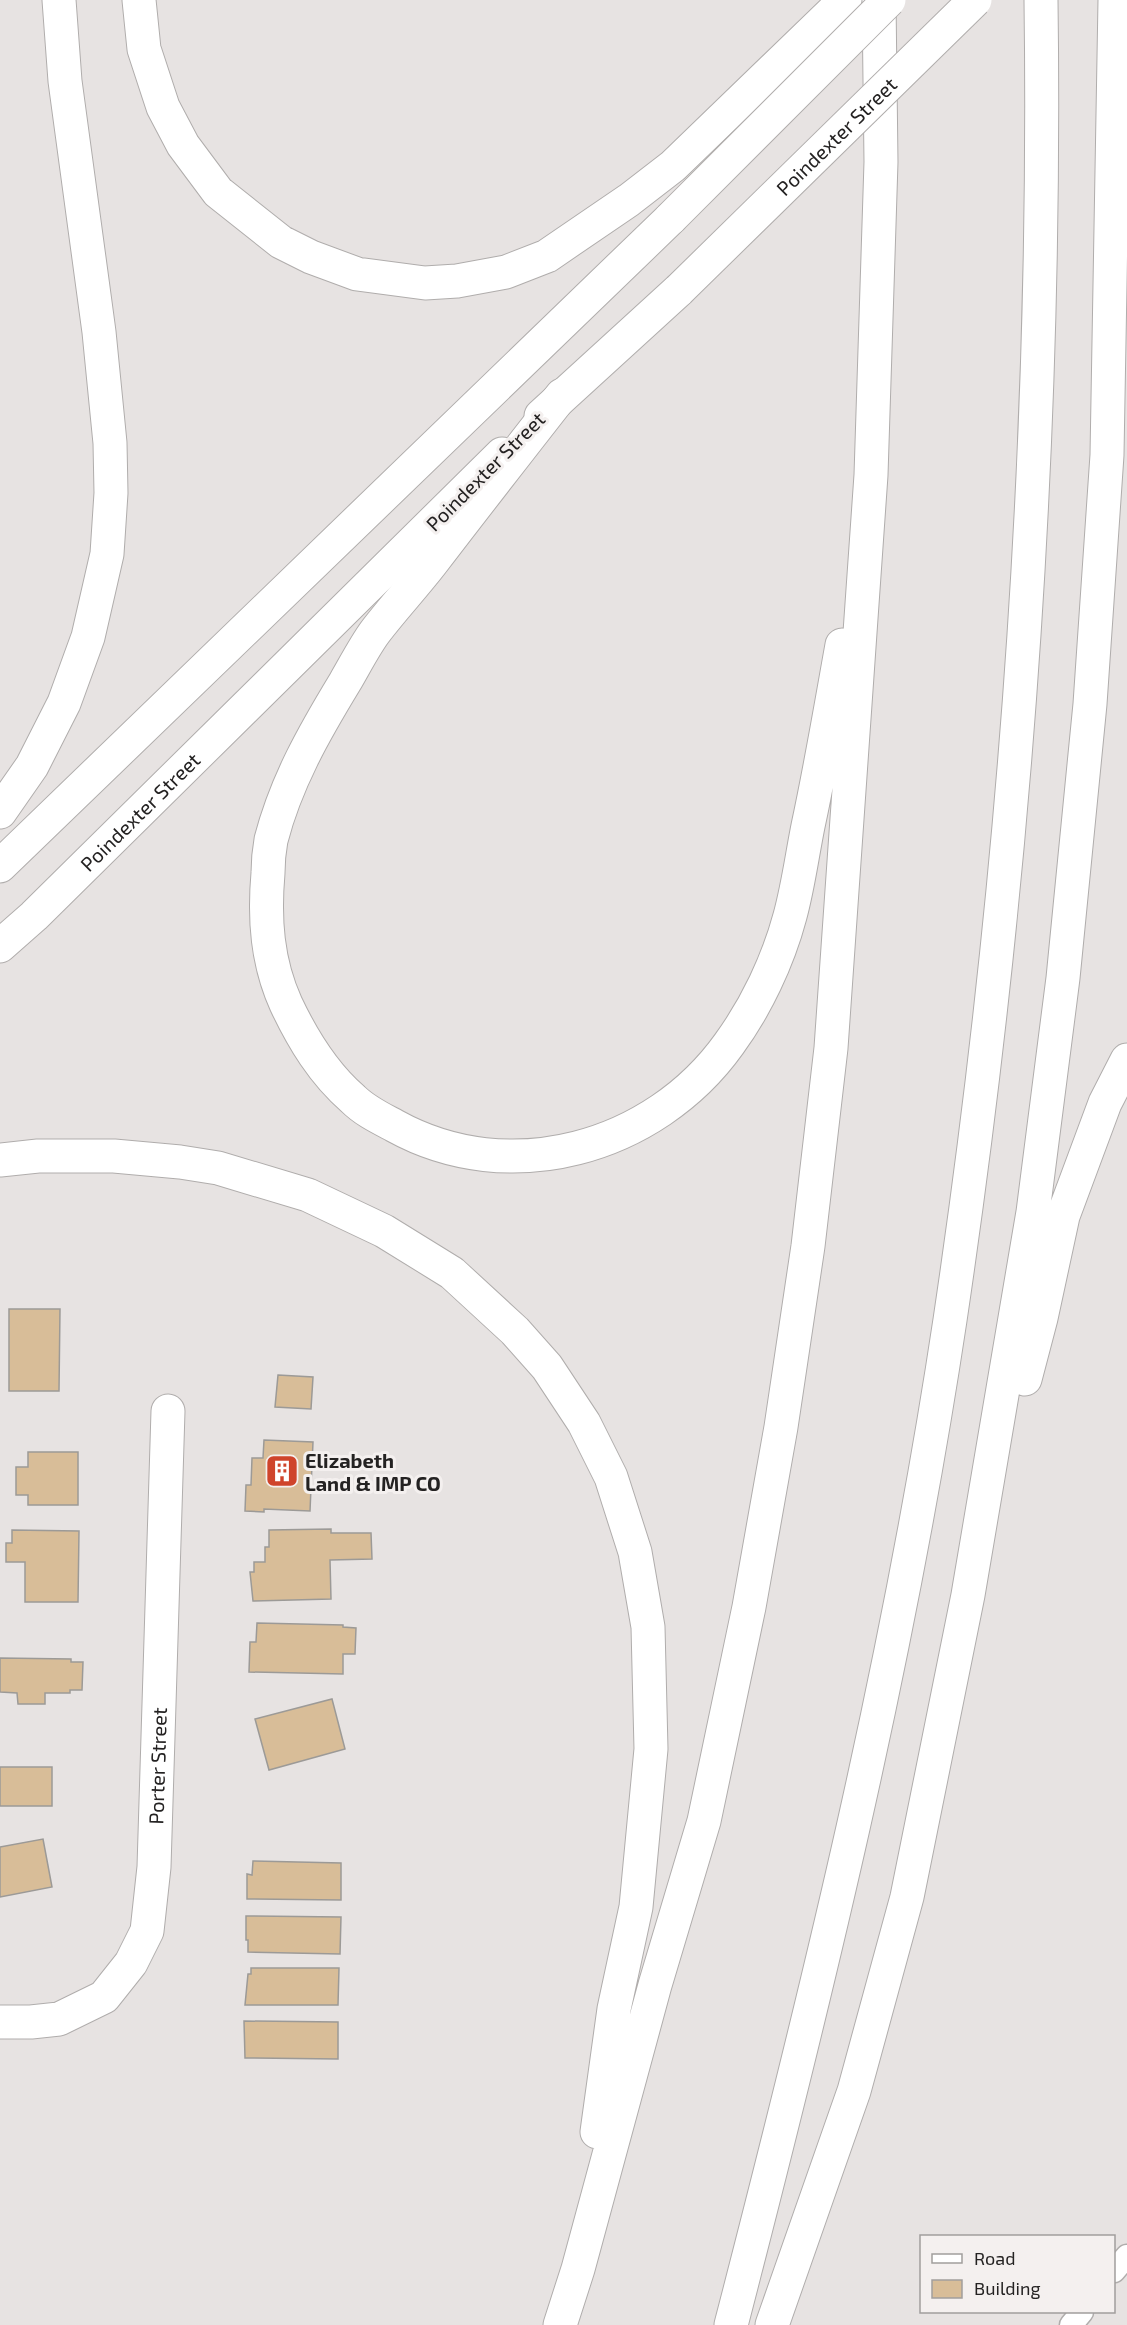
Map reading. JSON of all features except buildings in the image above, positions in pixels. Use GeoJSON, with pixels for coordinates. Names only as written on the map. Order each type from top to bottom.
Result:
{"type":"FeatureCollection","features":[{"type":"Feature","properties":{"kind":"main road"},"geometry":{"type":"LineString","coordinates":[[0,812],[32,766],[64,703],[88,637],[108,543],[111,494],[110,443],[99,332],[65,81],[59,0]]}},
{"type":"Feature","properties":{"kind":"main road"},"geometry":{"type":"LineString","coordinates":[[139,0],[144,50],[163,107],[183,145],[218,192],[281,242],[311,257],[357,274],[426,284],[506,272],[547,256],[629,200],[673,166],[845,0]]}},
{"type":"Feature","properties":{"kind":"main road"},"geometry":{"type":"LineString","coordinates":[[866,0],[881,162]]}},
{"type":"Feature","properties":{"kind":"main road"},"geometry":{"type":"LineString","coordinates":[[560,2325],[578,2268],[655,1985],[704,1821],[749,1607],[781,1427],[808,1246],[831,1048],[871,475],[881,162],[879,0]]}},
{"type":"Feature","properties":{"kind":"main road"},"geometry":{"type":"LineString","coordinates":[[0,866],[671,218],[889,0]]}},
{"type":"Feature","properties":{"kind":"main road","name":"Poindexter Street"},"geometry":{"type":"LineString","coordinates":[[0,946],[34,916],[562,395],[679,290],[975,0]]}},
{"type":"Feature","properties":{"kind":"main road"},"geometry":{"type":"LineString","coordinates":[[731,2325],[786,2113],[856,1820],[896,1623],[950,1322],[989,1028],[1018,737],[1037,433],[1043,133],[1041,0]]}},
{"type":"Feature","properties":{"kind":"main road"},"geometry":{"type":"LineString","coordinates":[[772,2325],[854,2091],[907,1897],[968,1595],[1033,1212],[1064,978],[1090,704],[1107,455],[1116,0]]}},
{"type":"Feature","properties":{"kind":"main road"},"geometry":{"type":"LineString","coordinates":[[562,395],[374,634],[307,746],[286,789],[270,846],[264,910],[269,952],[279,987],[299,1033],[321,1065],[353,1100],[370,1113],[418,1138],[441,1147],[496,1157],[547,1155],[598,1143],[630,1129],[688,1090],[727,1048],[750,1012],[777,955],[790,916],[820,770],[871,475]]}},
{"type":"Feature","properties":{"kind":"main road"},"geometry":{"type":"LineString","coordinates":[[968,1595],[1041,1318],[1063,1216],[1105,1103],[1127,1060]]}},
{"type":"Feature","properties":{"kind":"main road"},"geometry":{"type":"LineString","coordinates":[[0,1160],[38,1156],[114,1156],[180,1162],[218,1168],[308,1195],[384,1231],[453,1273],[515,1331],[547,1367],[584,1423],[611,1477],[635,1552],[648,1627],[651,1749],[636,1907],[614,2009],[578,2268]]}},
{"type":"Feature","properties":{"kind":"main road","name":"Porter Street"},"geometry":{"type":"LineString","coordinates":[[0,2022],[59,2019],[104,1997],[131,1963],[147,1931],[154,1868],[168,1411]]}},
{"type":"Feature","properties":{"kind":"lane"},"geometry":{"type":"LineString","coordinates":[[1115,2269],[1127,2256]]}},
{"type":"Feature","properties":{"kind":"lane"},"geometry":{"type":"LineString","coordinates":[[1071,2325],[1081,2313]]}},
{"type":"Feature","properties":{"kind":"place","name":"Elizabeth Land & IMP CO"},"geometry":{"type":"Point","coordinates":[282,1471]}}]}
